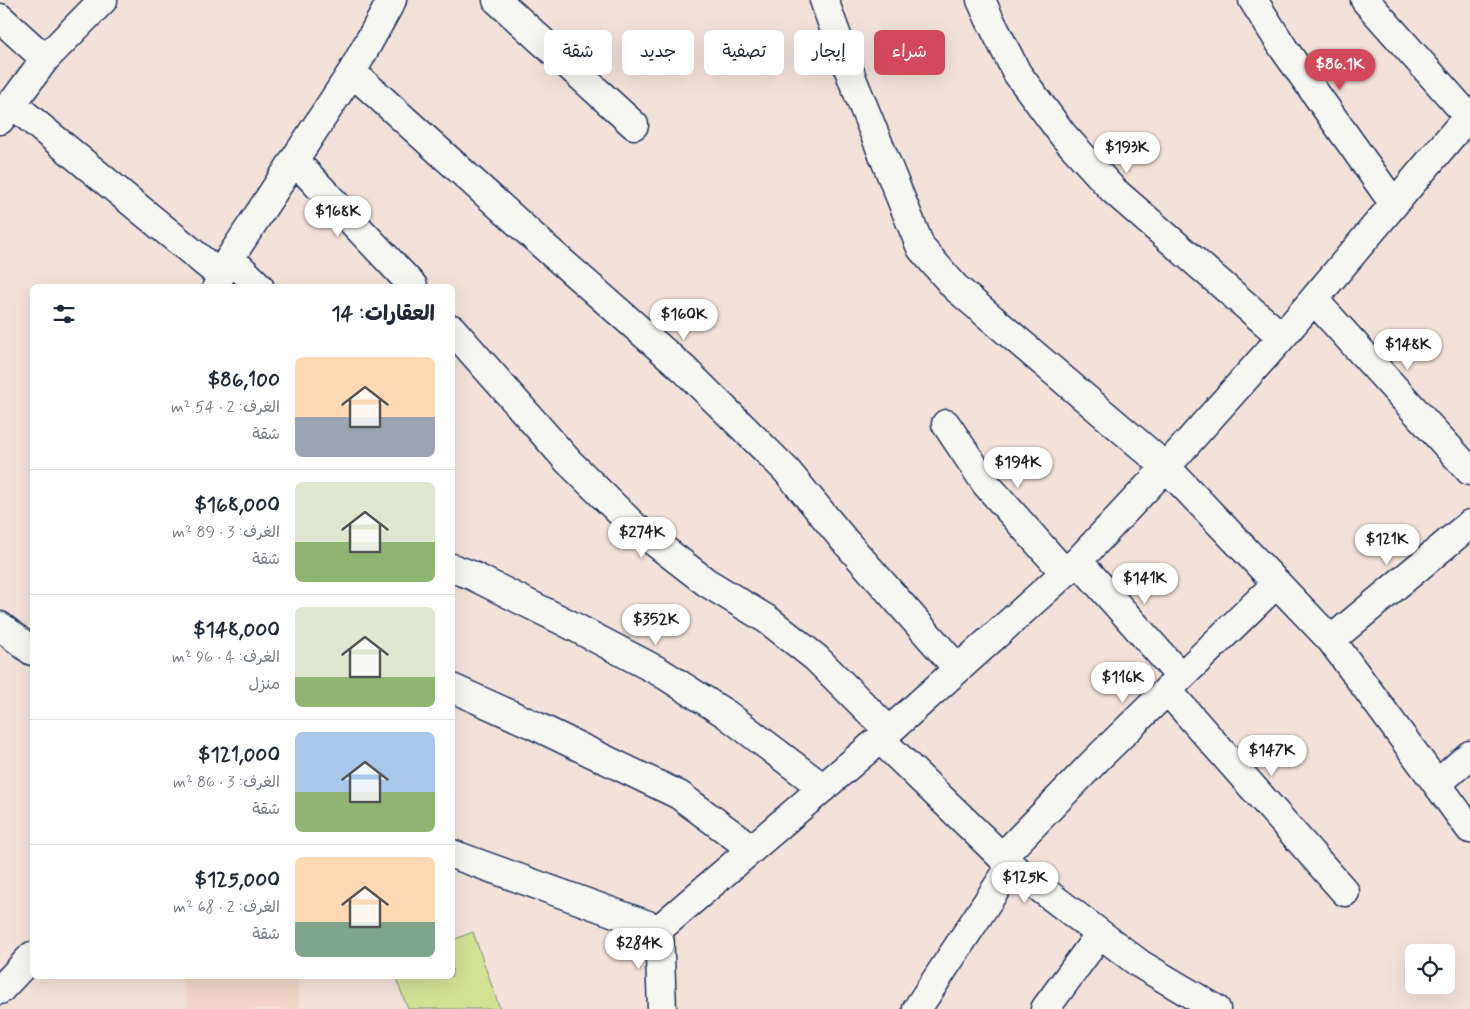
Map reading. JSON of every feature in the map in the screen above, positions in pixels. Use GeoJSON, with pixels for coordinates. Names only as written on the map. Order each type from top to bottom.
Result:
{"type":"FeatureCollection","features":[{"type":"Feature","properties":{"kind":"street"},"geometry":{"type":"LineString","coordinates":[[103,0],[45,59],[6,112],[222,273],[253,284]]}},
{"type":"Feature","properties":{"kind":"street"},"geometry":{"type":"LineString","coordinates":[[222,273],[352,72],[392,0]]}},
{"type":"Feature","properties":{"kind":"street"},"geometry":{"type":"LineString","coordinates":[[496,0],[634,125]]}},
{"type":"Feature","properties":{"kind":"street"},"geometry":{"type":"LineString","coordinates":[[824,0],[853,81],[921,248],[955,287],[1166,467],[1331,640],[1470,830]]}},
{"type":"Feature","properties":{"kind":"street"},"geometry":{"type":"LineString","coordinates":[[981,0],[1017,73],[1063,135],[1113,190],[1282,337]]}},
{"type":"Feature","properties":{"kind":"street"},"geometry":{"type":"LineString","coordinates":[[1253,0],[1284,49],[1394,204]]}},
{"type":"Feature","properties":{"kind":"street"},"geometry":{"type":"LineString","coordinates":[[659,929],[884,735],[1071,567],[1166,467],[1282,337],[1469,115],[1365,0]]}},
{"type":"Feature","properties":{"kind":"street"},"geometry":{"type":"LineString","coordinates":[[0,18],[45,59]]}},
{"type":"Feature","properties":{"kind":"street"},"geometry":{"type":"LineString","coordinates":[[352,72],[692,377],[786,470],[850,547],[958,669]]}},
{"type":"Feature","properties":{"kind":"street"},"geometry":{"type":"LineString","coordinates":[[294,160],[411,284]]}},
{"type":"Feature","properties":{"kind":"street"},"geometry":{"type":"LineString","coordinates":[[1314,300],[1470,471]]}},
{"type":"Feature","properties":{"kind":"street"},"geometry":{"type":"LineString","coordinates":[[455,331],[568,461],[635,527],[706,582],[768,620],[816,658],[884,735],[1006,862],[1140,964],[1216,1009]]}},
{"type":"Feature","properties":{"kind":"street"},"geometry":{"type":"LineString","coordinates":[[946,424],[986,484],[1071,567],[1174,683],[1345,892]]}},
{"type":"Feature","properties":{"kind":"street"},"geometry":{"type":"LineString","coordinates":[[1331,640],[1470,524]]}},
{"type":"Feature","properties":{"kind":"street"},"geometry":{"type":"LineString","coordinates":[[455,569],[471,575],[565,622],[660,672],[726,714],[823,788]]}},
{"type":"Feature","properties":{"kind":"street"},"geometry":{"type":"LineString","coordinates":[[917,1009],[1006,862],[1098,758],[1277,583]]}},
{"type":"Feature","properties":{"kind":"street"},"geometry":{"type":"LineString","coordinates":[[3,634],[30,650]]}},
{"type":"Feature","properties":{"kind":"street"},"geometry":{"type":"LineString","coordinates":[[455,689],[679,795],[752,849]]}},
{"type":"Feature","properties":{"kind":"street"},"geometry":{"type":"LineString","coordinates":[[1437,784],[1470,755]]}},
{"type":"Feature","properties":{"kind":"street"},"geometry":{"type":"LineString","coordinates":[[455,855],[659,929]]}},
{"type":"Feature","properties":{"kind":"street"},"geometry":{"type":"LineString","coordinates":[[659,929],[662,1009]]}},
{"type":"Feature","properties":{"kind":"street"},"geometry":{"type":"LineString","coordinates":[[1045,1009],[1100,934]]}},
{"type":"Feature","properties":{"kind":"street"},"geometry":{"type":"LineString","coordinates":[[0,990],[30,958]]}},
{"type":"Feature","properties":{"kind":"shaded area"},"geometry":{"type":"Polygon","coordinates":[[[183,979],[298,979],[299,1009],[188,1009],[183,979]]]}},
{"type":"Feature","properties":{"kind":"green space"},"geometry":{"type":"Polygon","coordinates":[[[473,932],[500,1009],[408,1009],[396,979],[455,979],[455,939],[473,932]]]}}]}
